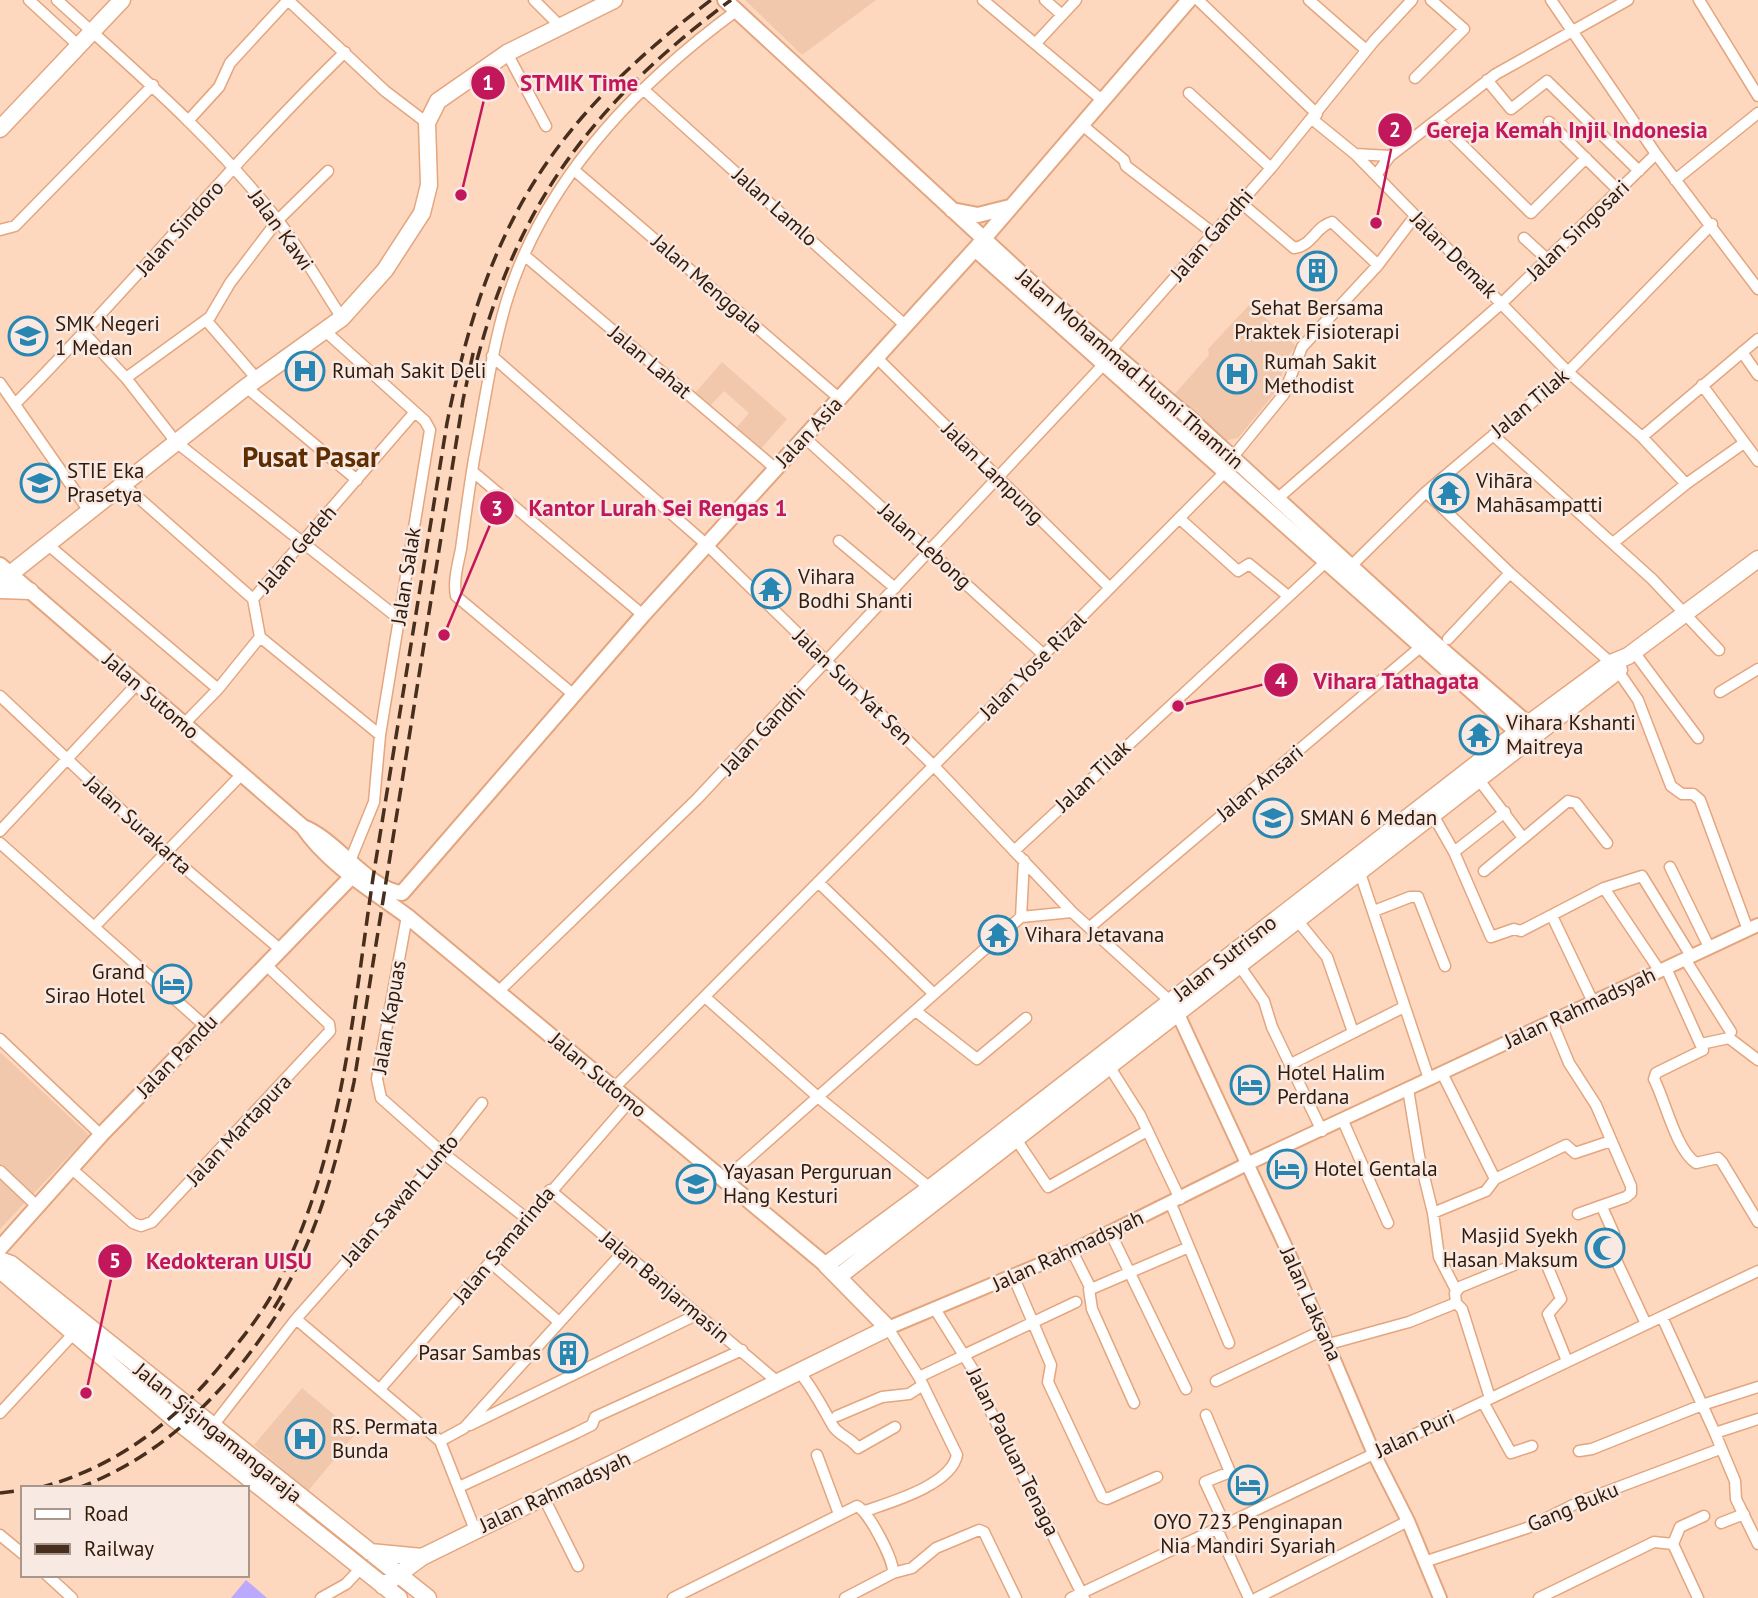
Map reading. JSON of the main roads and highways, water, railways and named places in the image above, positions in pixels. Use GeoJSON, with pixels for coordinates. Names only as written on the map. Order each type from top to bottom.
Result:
{"type":"FeatureCollection","features":[{"type":"Feature","properties":{"kind":"main road"},"geometry":{"type":"LineString","coordinates":[[0,128],[122,0]]}},
{"type":"Feature","properties":{"kind":"main road"},"geometry":{"type":"LineString","coordinates":[[3,574],[47,544],[251,383],[342,318],[384,270],[422,213],[429,185],[427,122],[433,109],[447,93],[507,53],[614,0]]}},
{"type":"Feature","properties":{"kind":"main road","name":"Jalan Mohammad Husni Thamrin"},"geometry":{"type":"LineString","coordinates":[[725,0],[951,209],[979,244],[1103,365],[1225,472],[1332,556],[1425,643],[1528,733]]}},
{"type":"Feature","properties":{"kind":"main road","name":"Jalan Asia"},"geometry":{"type":"LineString","coordinates":[[400,894],[643,615],[979,244],[1189,0]]}},
{"type":"Feature","properties":{"kind":"main road"},"geometry":{"type":"LineString","coordinates":[[951,209],[978,215],[1012,206]]}},
{"type":"Feature","properties":{"kind":"main road","name":"Jalan Mohammad Husni Thamrin"},"geometry":{"type":"LineString","coordinates":[[979,244],[1111,350],[1186,415],[1277,499],[1332,556]]}},
{"type":"Feature","properties":{"kind":"main road"},"geometry":{"type":"LineString","coordinates":[[1175,428],[1186,415]]}},
{"type":"Feature","properties":{"kind":"main road","name":"Jalan Sutrisno"},"geometry":{"type":"LineString","coordinates":[[826,1265],[1174,1007],[1758,559]]}},
{"type":"Feature","properties":{"kind":"main road","name":"Jalan Sutomo"},"geometry":{"type":"LineString","coordinates":[[3,574],[30,591],[303,827],[321,835],[354,869],[408,916],[826,1265],[888,1328]]}},
{"type":"Feature","properties":{"kind":"main road"},"geometry":{"type":"LineString","coordinates":[[0,590],[30,591]]}},
{"type":"Feature","properties":{"kind":"main road","name":"Jalan Sutrisno"},"geometry":{"type":"LineString","coordinates":[[838,1277],[1109,1066],[1174,1007],[1239,965],[1479,780],[1528,733]]}},
{"type":"Feature","properties":{"kind":"main road","name":"Jalan Sutomo"},"geometry":{"type":"LineString","coordinates":[[354,869],[400,894]]}},
{"type":"Feature","properties":{"kind":"main road","name":"Jalan Pandu"},"geometry":{"type":"LineString","coordinates":[[0,1248],[73,1170],[101,1135],[205,1026],[267,966],[354,869]]}},
{"type":"Feature","properties":{"kind":"main road","name":"Jalan Sisingamangaraja"},"geometry":{"type":"LineString","coordinates":[[4,1265],[74,1334],[308,1527],[399,1598]]}},
{"type":"Feature","properties":{"kind":"main road","name":"Jalan Sisingamangaraja"},"geometry":{"type":"LineString","coordinates":[[4,1265],[428,1598]]}},
{"type":"Feature","properties":{"kind":"main road","name":"Jalan Rahmadsyah"},"geometry":{"type":"LineString","coordinates":[[383,1586],[422,1557],[888,1328]]}},
{"type":"Feature","properties":{"kind":"main road"},"geometry":{"type":"LineString","coordinates":[[308,1527],[320,1514]]}},
{"type":"Feature","properties":{"kind":"main road"},"geometry":{"type":"LineString","coordinates":[[367,1552],[422,1557]]}},
{"type":"Feature","properties":{"kind":"railway"},"geometry":{"type":"LineString","coordinates":[[45,1486],[92,1469],[116,1456],[139,1442],[182,1407],[220,1366],[259,1316],[294,1249],[313,1198],[340,1093],[447,423],[463,353],[482,291],[505,235],[533,183],[567,136],[607,90],[655,45],[711,0]]}},
{"type":"Feature","properties":{"kind":"railway"},"geometry":{"type":"LineString","coordinates":[[477,360],[495,302],[516,249],[541,201],[570,157],[603,115],[641,76],[731,0]]}},
{"type":"Feature","properties":{"kind":"railway"},"geometry":{"type":"LineString","coordinates":[[274,1308],[314,1227],[333,1170],[354,1082],[463,400],[474,349]]}},
{"type":"Feature","properties":{"kind":"railway"},"geometry":{"type":"LineString","coordinates":[[83,1486],[142,1456],[196,1413],[244,1361],[284,1303]]}},
{"type":"Feature","properties":{"kind":"railway"},"geometry":{"type":"LineString","coordinates":[[0,1493],[21,1490]]}},
{"type":"Feature","properties":{"kind":"place","name":"STMIK Time"},"geometry":{"type":"Point","coordinates":[461,195]}},
{"type":"Feature","properties":{"kind":"place","name":"Gereja Kemah Injil Indonesia"},"geometry":{"type":"Point","coordinates":[1376,223]}},
{"type":"Feature","properties":{"kind":"place","name":"Sehat Bersama Praktek Fisioterapi"},"geometry":{"type":"Point","coordinates":[1317,271]}},
{"type":"Feature","properties":{"kind":"place","name":"SMK Negeri 1 Medan"},"geometry":{"type":"Point","coordinates":[28,336]}},
{"type":"Feature","properties":{"kind":"place","name":"Rumah Sakit Deli"},"geometry":{"type":"Point","coordinates":[305,371]}},
{"type":"Feature","properties":{"kind":"place","name":"Rumah Sakit Methodist"},"geometry":{"type":"Point","coordinates":[1237,374]}},
{"type":"Feature","properties":{"kind":"place","name":"STIE Eka Prasetya"},"geometry":{"type":"Point","coordinates":[40,483]}},
{"type":"Feature","properties":{"kind":"place","name":"Vihāra Mahāsampatti"},"geometry":{"type":"Point","coordinates":[1449,493]}},
{"type":"Feature","properties":{"kind":"place","name":"Vihara Bodhi Shanti"},"geometry":{"type":"Point","coordinates":[771,589]}},
{"type":"Feature","properties":{"kind":"place","name":"Kantor Lurah Sei Rengas 1"},"geometry":{"type":"Point","coordinates":[444,635]}},
{"type":"Feature","properties":{"kind":"place","name":"Vihara Tathagata"},"geometry":{"type":"Point","coordinates":[1178,706]}},
{"type":"Feature","properties":{"kind":"place","name":"Vihara Kshanti Maitreya"},"geometry":{"type":"Point","coordinates":[1479,735]}},
{"type":"Feature","properties":{"kind":"place","name":"SMAN 6 Medan"},"geometry":{"type":"Point","coordinates":[1273,818]}},
{"type":"Feature","properties":{"kind":"place","name":"Vihara Jetavana"},"geometry":{"type":"Point","coordinates":[998,935]}},
{"type":"Feature","properties":{"kind":"place","name":"Grand Sirao Hotel"},"geometry":{"type":"Point","coordinates":[172,984]}},
{"type":"Feature","properties":{"kind":"place","name":"Hotel Halim Perdana"},"geometry":{"type":"Point","coordinates":[1250,1085]}},
{"type":"Feature","properties":{"kind":"place","name":"Hotel Gentala"},"geometry":{"type":"Point","coordinates":[1287,1169]}},
{"type":"Feature","properties":{"kind":"place","name":"Yayasan Perguruan Hang Kesturi"},"geometry":{"type":"Point","coordinates":[696,1184]}},
{"type":"Feature","properties":{"kind":"place","name":"Masjid Syekh Hasan Maksum"},"geometry":{"type":"Point","coordinates":[1605,1248]}},
{"type":"Feature","properties":{"kind":"place","name":"Pasar Sambas"},"geometry":{"type":"Point","coordinates":[568,1353]}},
{"type":"Feature","properties":{"kind":"place","name":"Kedokteran UISU"},"geometry":{"type":"Point","coordinates":[86,1393]}},
{"type":"Feature","properties":{"kind":"place","name":"RS. Permata Bunda"},"geometry":{"type":"Point","coordinates":[305,1439]}},
{"type":"Feature","properties":{"kind":"place","name":"OYO 723 Penginapan Nia Mandiri Syariah"},"geometry":{"type":"Point","coordinates":[1248,1485]}},
{"type":"Feature","properties":{"kind":"district","name":"Pusat Pasar"},"geometry":{"type":"Point","coordinates":[311,457]}}]}
